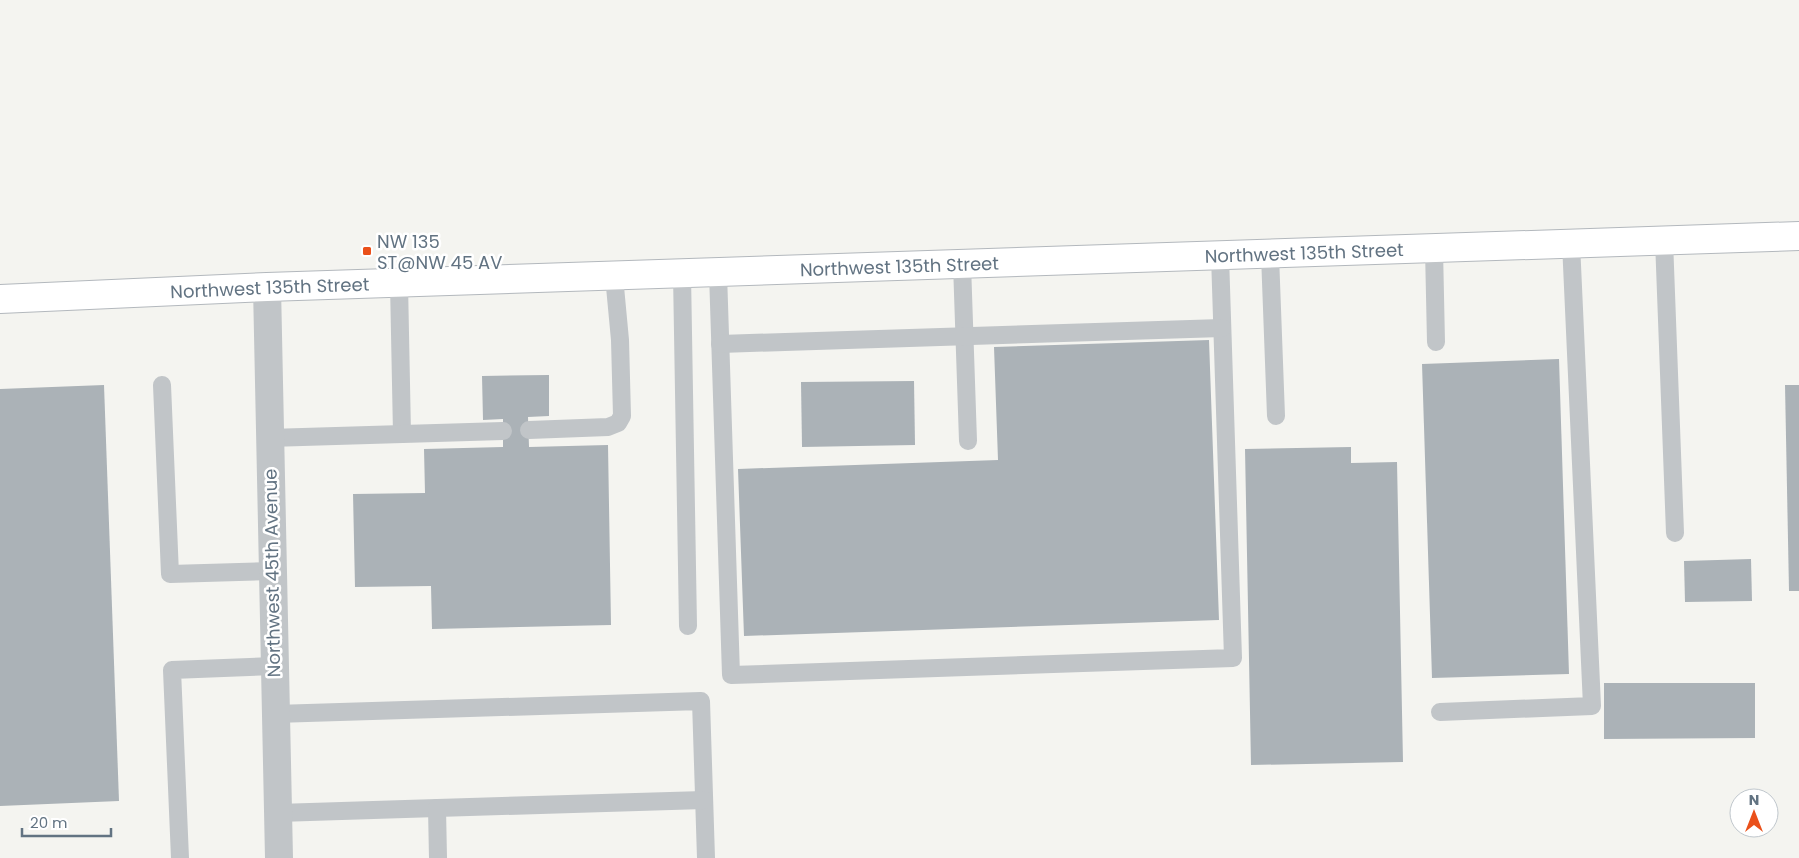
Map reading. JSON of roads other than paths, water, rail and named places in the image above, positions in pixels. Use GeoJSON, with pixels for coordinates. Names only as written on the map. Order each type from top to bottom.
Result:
{"type":"FeatureCollection","features":[{"type":"Feature","properties":{"kind":"main road","name":"Northwest 135th Street"},"geometry":{"type":"LineString","coordinates":[[0,299],[267,287],[1799,236]]}},
{"type":"Feature","properties":{"kind":"street","name":"Northwest 45th Avenue"},"geometry":{"type":"LineString","coordinates":[[267,287],[279,858]]}},
{"type":"Feature","properties":{"kind":"lane"},"geometry":{"type":"LineString","coordinates":[[1664,240],[1675,533]]}},
{"type":"Feature","properties":{"kind":"lane"},"geometry":{"type":"LineString","coordinates":[[1440,712],[1592,706],[1571,243]]}},
{"type":"Feature","properties":{"kind":"lane"},"geometry":{"type":"LineString","coordinates":[[1434,249],[1436,342]]}},
{"type":"Feature","properties":{"kind":"lane"},"geometry":{"type":"LineString","coordinates":[[1270,254],[1276,416]]}},
{"type":"Feature","properties":{"kind":"lane"},"geometry":{"type":"LineString","coordinates":[[718,273],[731,675],[1233,658],[1220,256]]}},
{"type":"Feature","properties":{"kind":"lane"},"geometry":{"type":"LineString","coordinates":[[962,264],[968,441]]}},
{"type":"Feature","properties":{"kind":"lane"},"geometry":{"type":"LineString","coordinates":[[682,274],[688,626]]}},
{"type":"Feature","properties":{"kind":"lane"},"geometry":{"type":"LineString","coordinates":[[529,430],[608,427],[618,423],[622,416],[620,340],[614,276]]}},
{"type":"Feature","properties":{"kind":"lane"},"geometry":{"type":"LineString","coordinates":[[399,283],[402,434]]}},
{"type":"Feature","properties":{"kind":"lane"},"geometry":{"type":"LineString","coordinates":[[720,344],[1222,328]]}},
{"type":"Feature","properties":{"kind":"lane"},"geometry":{"type":"LineString","coordinates":[[162,385],[170,574],[272,571]]}},
{"type":"Feature","properties":{"kind":"lane"},"geometry":{"type":"LineString","coordinates":[[269,438],[504,431]]}},
{"type":"Feature","properties":{"kind":"lane"},"geometry":{"type":"LineString","coordinates":[[180,858],[172,670],[274,666]]}},
{"type":"Feature","properties":{"kind":"lane"},"geometry":{"type":"LineString","coordinates":[[275,714],[701,701],[706,858]]}},
{"type":"Feature","properties":{"kind":"lane"},"geometry":{"type":"LineString","coordinates":[[278,813],[704,800]]}},
{"type":"Feature","properties":{"kind":"lane"},"geometry":{"type":"LineString","coordinates":[[437,808],[438,858]]}},
{"type":"Feature","properties":{"kind":"place","name":"NW 135 ST@NW 45 AV"},"geometry":{"type":"Point","coordinates":[367,251]}}]}
